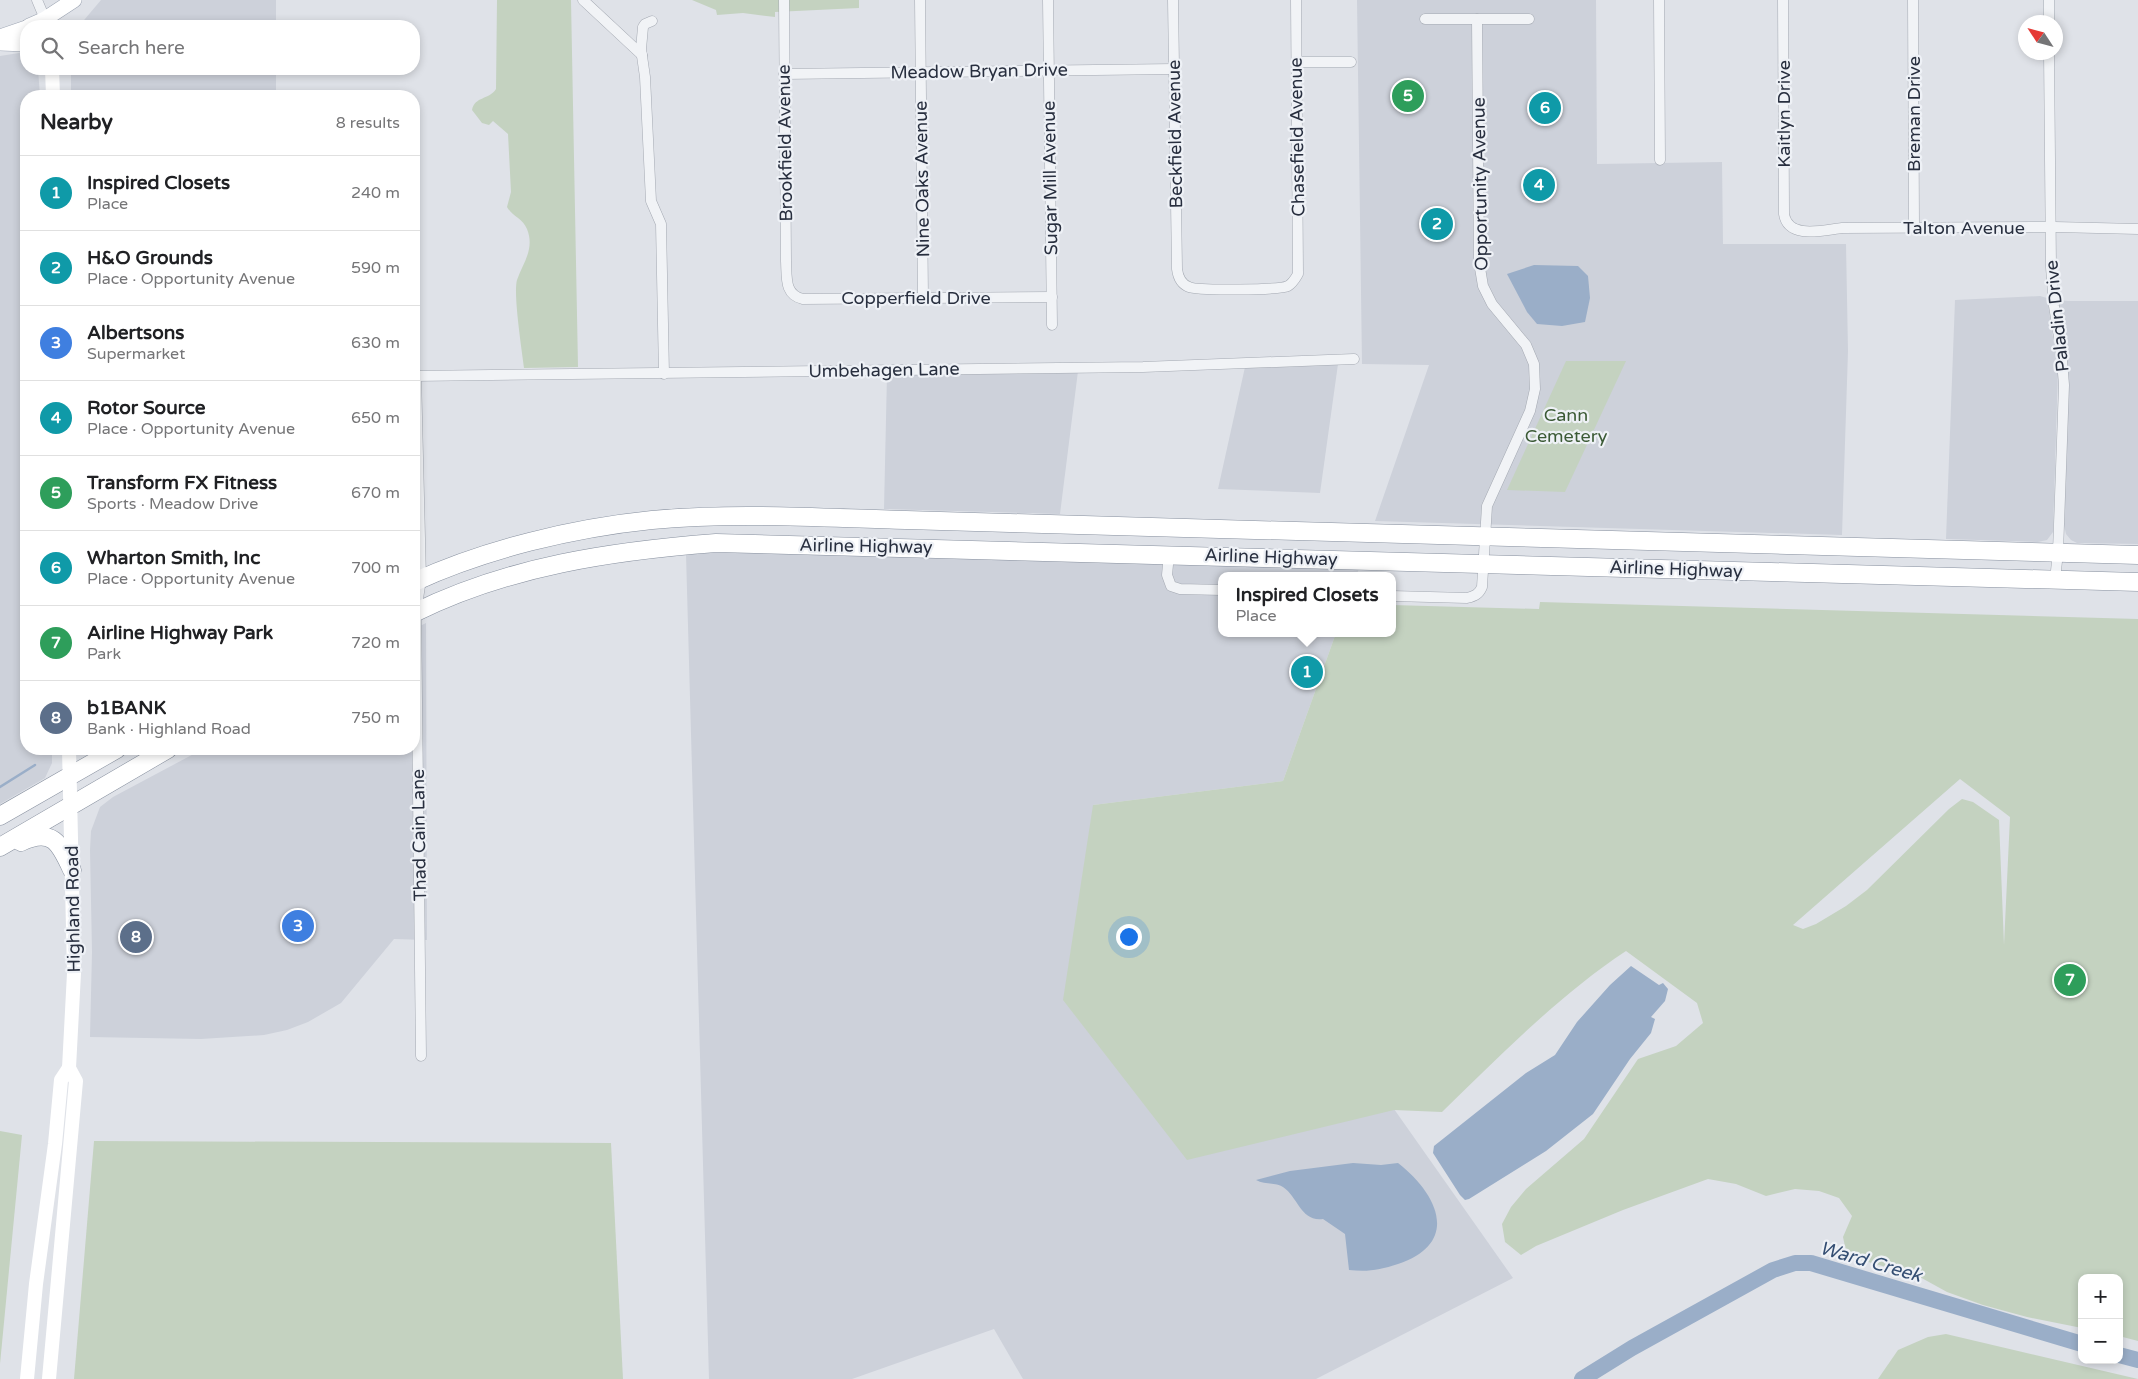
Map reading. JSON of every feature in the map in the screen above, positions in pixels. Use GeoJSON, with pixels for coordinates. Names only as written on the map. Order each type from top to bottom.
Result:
{"type":"FeatureCollection","features":[{"type":"Feature","properties":{"kind":"highway","name":"Airline Highway"},"geometry":{"type":"LineString","coordinates":[[420,579],[493,553],[575,531],[652,520],[726,516],[2138,555]]}},
{"type":"Feature","properties":{"kind":"highway"},"geometry":{"type":"LineString","coordinates":[[902,547],[904,533],[913,529],[1037,532],[1099,526]]}},
{"type":"Feature","properties":{"kind":"highway","name":"Airline Highway"},"geometry":{"type":"LineString","coordinates":[[420,610],[474,588],[527,571],[592,556],[655,547],[716,543],[2138,582]]}},
{"type":"Feature","properties":{"kind":"highway"},"geometry":{"type":"LineString","coordinates":[[1843,574],[1844,547]]}},
{"type":"Feature","properties":{"kind":"highway"},"geometry":{"type":"LineString","coordinates":[[0,816],[107,755]]}},
{"type":"Feature","properties":{"kind":"highway"},"geometry":{"type":"LineString","coordinates":[[0,848],[158,755]]}},
{"type":"Feature","properties":{"kind":"highway"},"geometry":{"type":"LineString","coordinates":[[0,848],[31,838],[46,836],[58,844],[72,870]]}},
{"type":"Feature","properties":{"kind":"main road"},"geometry":{"type":"LineString","coordinates":[[51,20],[74,0]]}},
{"type":"Feature","properties":{"kind":"main road"},"geometry":{"type":"LineString","coordinates":[[0,37],[20,30]]}},
{"type":"Feature","properties":{"kind":"main road"},"geometry":{"type":"LineString","coordinates":[[0,43],[20,44]]}},
{"type":"Feature","properties":{"kind":"main road"},"geometry":{"type":"LineString","coordinates":[[52,75],[53,90]]}},
{"type":"Feature","properties":{"kind":"main road","name":"Highland Road"},"geometry":{"type":"LineString","coordinates":[[49,1379],[76,1081],[69,1068],[74,973],[69,755]]}},
{"type":"Feature","properties":{"kind":"main road","name":"Highland Road"},"geometry":{"type":"LineString","coordinates":[[27,1379],[36,1284],[55,1144],[60,1080],[69,1068]]}},
{"type":"Feature","properties":{"kind":"street"},"geometry":{"type":"LineString","coordinates":[[37,0],[46,20]]}},
{"type":"Feature","properties":{"kind":"street"},"geometry":{"type":"LineString","coordinates":[[583,0],[642,55]]}},
{"type":"Feature","properties":{"kind":"street","name":"Brookfield Avenue"},"geometry":{"type":"LineString","coordinates":[[784,0],[787,286]]}},
{"type":"Feature","properties":{"kind":"street","name":"Nine Oaks Avenue"},"geometry":{"type":"LineString","coordinates":[[920,0],[923,298]]}},
{"type":"Feature","properties":{"kind":"street","name":"Sugar Mill Avenue"},"geometry":{"type":"LineString","coordinates":[[1048,0],[1052,326]]}},
{"type":"Feature","properties":{"kind":"street","name":"Beckfield Avenue"},"geometry":{"type":"LineString","coordinates":[[1173,0],[1177,269]]}},
{"type":"Feature","properties":{"kind":"street","name":"Chasefield Avenue"},"geometry":{"type":"LineString","coordinates":[[1177,269],[1178,277],[1183,284],[1198,289],[1281,288],[1294,281],[1298,274],[1296,0]]}},
{"type":"Feature","properties":{"kind":"street"},"geometry":{"type":"LineString","coordinates":[[1659,0],[1660,160]]}},
{"type":"Feature","properties":{"kind":"street","name":"Kaitlyn Drive"},"geometry":{"type":"LineString","coordinates":[[1783,0],[1784,214],[1791,227]]}},
{"type":"Feature","properties":{"kind":"street","name":"Breman Drive"},"geometry":{"type":"LineString","coordinates":[[1913,0],[1914,228]]}},
{"type":"Feature","properties":{"kind":"street"},"geometry":{"type":"LineString","coordinates":[[2049,0],[2049,15]]}},
{"type":"Feature","properties":{"kind":"street"},"geometry":{"type":"LineString","coordinates":[[1425,19],[1529,19]]}},
{"type":"Feature","properties":{"kind":"street","name":"Opportunity Avenue"},"geometry":{"type":"LineString","coordinates":[[1396,596],[1467,598],[1474,596],[1482,587],[1488,506],[1530,411],[1536,389],[1534,364],[1526,345],[1492,304],[1483,286],[1479,262],[1477,19]]}},
{"type":"Feature","properties":{"kind":"street"},"geometry":{"type":"LineString","coordinates":[[652,21],[645,24],[641,35],[651,201],[660,224],[664,374]]}},
{"type":"Feature","properties":{"kind":"street","name":"Paladin Drive"},"geometry":{"type":"LineString","coordinates":[[2049,60],[2052,286],[2064,385],[2058,552],[2055,580]]}},
{"type":"Feature","properties":{"kind":"street"},"geometry":{"type":"LineString","coordinates":[[1296,62],[1351,62]]}},
{"type":"Feature","properties":{"kind":"street","name":"Meadow Bryan Drive"},"geometry":{"type":"LineString","coordinates":[[784,74],[1174,69]]}},
{"type":"Feature","properties":{"kind":"street","name":"Talton Avenue"},"geometry":{"type":"LineString","coordinates":[[1791,227],[1800,231],[1842,228],[2050,227],[2138,229]]}},
{"type":"Feature","properties":{"kind":"street","name":"Copperfield Drive"},"geometry":{"type":"LineString","coordinates":[[787,286],[796,298],[803,299],[1052,297]]}},
{"type":"Feature","properties":{"kind":"street","name":"Umbehagen Lane"},"geometry":{"type":"LineString","coordinates":[[420,376],[1143,367],[1354,359]]}},
{"type":"Feature","properties":{"kind":"street"},"geometry":{"type":"LineString","coordinates":[[1169,554],[1167,576],[1171,586],[1180,590],[1218,590]]}},
{"type":"Feature","properties":{"kind":"street","name":"Thad Cain Lane"},"geometry":{"type":"LineString","coordinates":[[417,755],[421,1056]]}},
{"type":"Feature","properties":{"kind":"shaded area"},"geometry":{"type":"Polygon","coordinates":[[[101,0],[276,0],[276,20],[84,20],[101,0]]]}},
{"type":"Feature","properties":{"kind":"shaded area"},"geometry":{"type":"Polygon","coordinates":[[[1357,0],[1596,0],[1597,164],[1722,162],[1723,244],[1846,244],[1848,351],[1842,535],[1375,521],[1429,365],[1362,364],[1357,0]]]}},
{"type":"Feature","properties":{"kind":"shaded area"},"geometry":{"type":"Polygon","coordinates":[[[20,53],[20,75],[38,75],[40,90],[20,90],[20,755],[52,755],[52,763],[45,778],[0,804],[0,56],[20,53]]]}},
{"type":"Feature","properties":{"kind":"shaded area"},"geometry":{"type":"Polygon","coordinates":[[[71,75],[276,75],[276,90],[71,90],[71,75]]]}},
{"type":"Feature","properties":{"kind":"shaded area"},"geometry":{"type":"Polygon","coordinates":[[[2040,296],[2047,298],[2058,370],[2053,532],[2047,540],[2038,542],[1946,539],[1955,300],[2040,296]]]}},
{"type":"Feature","properties":{"kind":"shaded area"},"geometry":{"type":"Polygon","coordinates":[[[2058,300],[2138,301],[2138,544],[2077,543],[2066,534],[2064,525],[2068,376],[2058,300]]]}},
{"type":"Feature","properties":{"kind":"shaded area"},"geometry":{"type":"Polygon","coordinates":[[[1338,364],[1320,493],[1218,489],[1245,367],[1338,364]]]}},
{"type":"Feature","properties":{"kind":"shaded area"},"geometry":{"type":"Polygon","coordinates":[[[1078,371],[1060,514],[884,509],[887,374],[1078,371]]]}},
{"type":"Feature","properties":{"kind":"shaded area"},"geometry":{"type":"Polygon","coordinates":[[[727,552],[1359,569],[1358,572],[1218,572],[1218,637],[1335,637],[1283,781],[1093,805],[1394,1109],[1513,1278],[1316,1379],[1023,1379],[994,1329],[852,1379],[709,1379],[686,554],[727,552]]]}},
{"type":"Feature","properties":{"kind":"shaded area"},"geometry":{"type":"Polygon","coordinates":[[[426,623],[427,940],[394,939],[341,1003],[308,1022],[287,1030],[264,1035],[201,1039],[90,1037],[92,952],[90,850],[91,831],[100,807],[113,797],[192,755],[420,755],[420,626],[426,623]]]}},
{"type":"Feature","properties":{"kind":"green space"},"geometry":{"type":"Polygon","coordinates":[[[497,0],[571,0],[578,367],[524,368],[516,287],[529,249],[529,236],[525,226],[507,207],[511,192],[508,134],[493,121],[489,125],[482,123],[472,110],[476,102],[490,95],[496,89],[497,0]]]}},
{"type":"Feature","properties":{"kind":"green space"},"geometry":{"type":"Polygon","coordinates":[[[692,0],[859,0],[859,8],[775,12],[775,17],[743,13],[717,15],[716,10],[692,0]]]}},
{"type":"Feature","properties":{"kind":"green space","name":"Cann Cemetery"},"geometry":{"type":"Polygon","coordinates":[[[1566,361],[1626,361],[1565,492],[1507,490],[1566,361]]]}},
{"type":"Feature","properties":{"kind":"green space"},"geometry":{"type":"Polygon","coordinates":[[[1540,602],[2138,619],[2138,1341],[2123,1337],[2123,1274],[2078,1274],[2078,1327],[2027,1317],[1983,1305],[1947,1292],[1918,1276],[1847,1256],[1843,1237],[1852,1216],[1839,1198],[1819,1191],[1795,1189],[1766,1196],[1736,1184],[1708,1179],[1623,1210],[1536,1246],[1521,1255],[1505,1242],[1502,1224],[1511,1207],[1526,1189],[1584,1139],[1638,1059],[1676,1046],[1703,1023],[1697,1003],[1626,951],[1553,1007],[1442,1112],[1394,1110],[1187,1160],[1063,1000],[1093,805],[1283,781],[1335,637],[1396,637],[1396,605],[1539,609],[1540,602]],[[1960,779],[1793,925],[1803,929],[1816,924],[1846,906],[1867,890],[1949,809],[1962,799],[1973,802],[1999,820],[2004,945],[2010,817],[1960,779]]]}},
{"type":"Feature","properties":{"kind":"green space"},"geometry":{"type":"Polygon","coordinates":[[[0,1131],[22,1135],[0,1364],[0,1131]]]}},
{"type":"Feature","properties":{"kind":"green space"},"geometry":{"type":"Polygon","coordinates":[[[94,1141],[611,1143],[623,1379],[74,1379],[94,1141]]]}},
{"type":"Feature","properties":{"kind":"green space"},"geometry":{"type":"Polygon","coordinates":[[[1946,1334],[2138,1379],[1878,1379],[1898,1350],[1928,1337],[1946,1334]]]}},
{"type":"Feature","properties":{"kind":"water"},"geometry":{"type":"Polygon","coordinates":[[[1534,265],[1578,266],[1588,276],[1590,298],[1585,322],[1562,326],[1537,324],[1527,312],[1507,274],[1534,265]]]}},
{"type":"Feature","properties":{"kind":"water"},"geometry":{"type":"Polygon","coordinates":[[[1631,966],[1659,985],[1663,983],[1668,989],[1665,1001],[1651,1017],[1655,1019],[1651,1033],[1630,1059],[1593,1114],[1546,1151],[1465,1200],[1433,1153],[1434,1146],[1526,1073],[1555,1055],[1577,1022],[1610,985],[1631,966]]]}},
{"type":"Feature","properties":{"kind":"water"},"geometry":{"type":"Polygon","coordinates":[[[1353,1163],[1381,1165],[1398,1163],[1424,1189],[1437,1217],[1436,1231],[1430,1244],[1418,1255],[1398,1264],[1380,1269],[1368,1271],[1349,1270],[1345,1234],[1323,1219],[1310,1217],[1283,1187],[1256,1180],[1290,1171],[1353,1163]]]}},
{"type":"Feature","properties":{"kind":"waterway"},"geometry":{"type":"LineString","coordinates":[[0,787],[35,765]]}},
{"type":"Feature","properties":{"kind":"waterway","name":"Ward Creek"},"geometry":{"type":"LineString","coordinates":[[1582,1379],[1632,1348],[1773,1270],[1795,1263],[1811,1263],[2078,1343]]}},
{"type":"Feature","properties":{"kind":"waterway","name":"Ward Creek"},"geometry":{"type":"LineString","coordinates":[[2123,1356],[2138,1360]]}},
{"type":"Feature","properties":{"kind":"place","name":"Transform FX Fitness"},"geometry":{"type":"Point","coordinates":[1408,96]}},
{"type":"Feature","properties":{"kind":"place","name":"Wharton Smith, Inc"},"geometry":{"type":"Point","coordinates":[1545,108]}},
{"type":"Feature","properties":{"kind":"place","name":"Rotor Source"},"geometry":{"type":"Point","coordinates":[1539,185]}},
{"type":"Feature","properties":{"kind":"place","name":"H&O Grounds"},"geometry":{"type":"Point","coordinates":[1437,224]}},
{"type":"Feature","properties":{"kind":"place","name":"Inspired Closets"},"geometry":{"type":"Point","coordinates":[1307,672]}},
{"type":"Feature","properties":{"kind":"place","name":"Albertsons"},"geometry":{"type":"Point","coordinates":[298,926]}},
{"type":"Feature","properties":{"kind":"place","name":"b1BANK"},"geometry":{"type":"Point","coordinates":[136,937]}},
{"type":"Feature","properties":{"kind":"place","name":"Airline Highway Park"},"geometry":{"type":"Point","coordinates":[2070,980]}}]}
